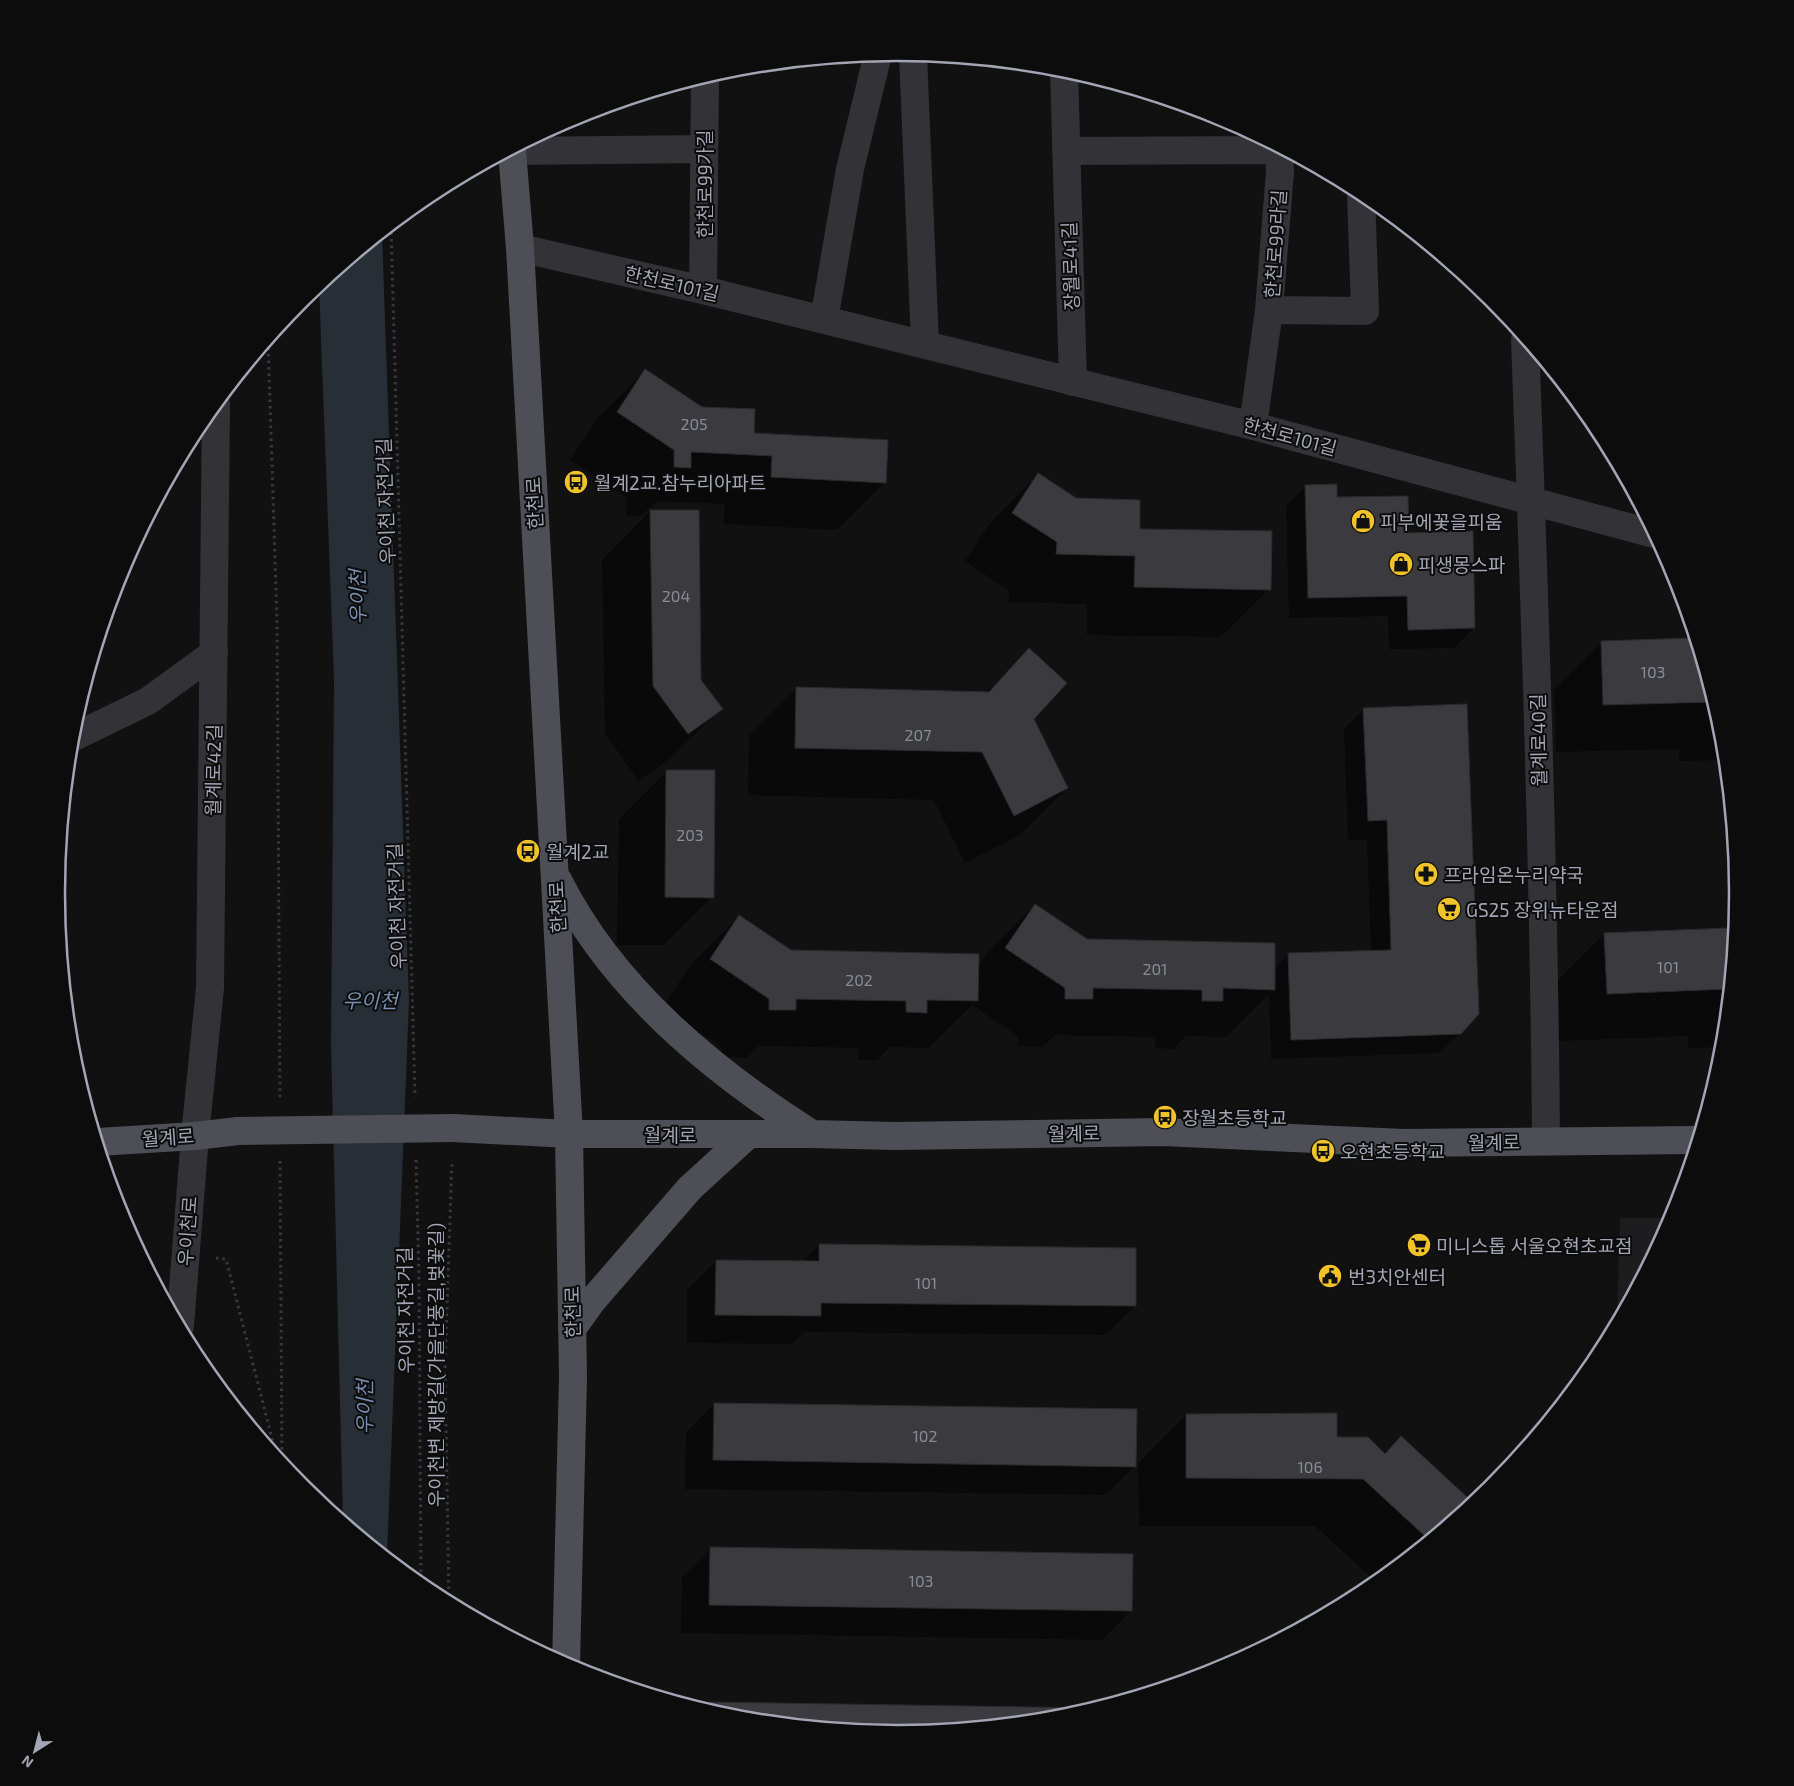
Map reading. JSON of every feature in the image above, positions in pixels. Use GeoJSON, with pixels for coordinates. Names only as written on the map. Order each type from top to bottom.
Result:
{"type":"FeatureCollection","features":[{"type":"Feature","properties":{"kind":"main road","name":"한천로"},"geometry":{"type":"LineString","coordinates":[[512,156],[520,248],[569,1134],[573,1377],[566,1655]]}},
{"type":"Feature","properties":{"kind":"main road"},"geometry":{"type":"LineString","coordinates":[[555,873],[567,897],[618,971],[653,1009],[714,1064],[780,1114],[812,1134]]}},
{"type":"Feature","properties":{"kind":"main road","name":"월계로"},"geometry":{"type":"LineString","coordinates":[[104,1142],[195,1136],[238,1131],[453,1128],[569,1134],[895,1136],[1163,1132],[1403,1143],[1691,1140]]}},
{"type":"Feature","properties":{"kind":"main road"},"geometry":{"type":"LineString","coordinates":[[572,1329],[592,1301],[690,1188],[748,1135]]}},
{"type":"Feature","properties":{"kind":"street"},"geometry":{"type":"LineString","coordinates":[[824,320],[850,169],[876,62]]}},
{"type":"Feature","properties":{"kind":"street"},"geometry":{"type":"LineString","coordinates":[[913,62],[925,344]]}},
{"type":"Feature","properties":{"kind":"street","name":"장월로41길"},"geometry":{"type":"LineString","coordinates":[[1064,78],[1073,382]]}},
{"type":"Feature","properties":{"kind":"street","name":"한천로99가길"},"geometry":{"type":"LineString","coordinates":[[703,290],[705,84]]}},
{"type":"Feature","properties":{"kind":"street","name":"한천로"},"geometry":{"type":"LineString","coordinates":[[522,151],[704,149]]}},
{"type":"Feature","properties":{"kind":"street"},"geometry":{"type":"LineString","coordinates":[[1066,151],[1269,149]]}},
{"type":"Feature","properties":{"kind":"street","name":"한천로99라길"},"geometry":{"type":"LineString","coordinates":[[1253,426],[1269,310],[1280,171],[1279,155]]}},
{"type":"Feature","properties":{"kind":"street","name":"한천로99라길"},"geometry":{"type":"LineString","coordinates":[[1269,310],[1365,311],[1361,203]]}},
{"type":"Feature","properties":{"kind":"street","name":"한천로101길"},"geometry":{"type":"LineString","coordinates":[[520,248],[703,290],[1253,426],[1646,532]]}},
{"type":"Feature","properties":{"kind":"street","name":"월계로40길"},"geometry":{"type":"LineString","coordinates":[[1525,349],[1545,1026],[1546,1141]]}},
{"type":"Feature","properties":{"kind":"street","name":"월계로42길"},"geometry":{"type":"LineString","coordinates":[[195,1136],[210,988],[216,416]]}},
{"type":"Feature","properties":{"kind":"street"},"geometry":{"type":"LineString","coordinates":[[81,734],[148,701],[214,653]]}},
{"type":"Feature","properties":{"kind":"street","name":"우이천로"},"geometry":{"type":"LineString","coordinates":[[181,1315],[195,1136]]}},
{"type":"Feature","properties":{"kind":"path","name":"우이천 자전거길"},"geometry":{"type":"LineString","coordinates":[[392,232],[415,1098]]}},
{"type":"Feature","properties":{"kind":"path"},"geometry":{"type":"LineString","coordinates":[[268,349],[277,620],[280,1105]]}},
{"type":"Feature","properties":{"kind":"path","name":"우이천변 제방길(가을단풍길,벚꽃길)"},"geometry":{"type":"LineString","coordinates":[[449,1593],[445,1367],[453,1128]]}},
{"type":"Feature","properties":{"kind":"path"},"geometry":{"type":"LineString","coordinates":[[280,1154],[282,1452]]}},
{"type":"Feature","properties":{"kind":"path","name":"우이천 자전거길"},"geometry":{"type":"LineString","coordinates":[[416,1158],[419,1277],[421,1575]]}},
{"type":"Feature","properties":{"kind":"path"},"geometry":{"type":"LineString","coordinates":[[186,1254],[226,1259],[273,1442]]}},
{"type":"Feature","properties":{"kind":"shaded area"},"geometry":{"type":"Polygon","coordinates":[[[1620,1218],[1662,1218],[1643,1261],[1617,1308],[1620,1218]]]}},
{"type":"Feature","properties":{"kind":"water","name":"우이천"},"geometry":{"type":"Polygon","coordinates":[[[382,240],[409,1001],[387,1550],[343,1512],[331,1045],[334,680],[319,295],[382,240]]]}},
{"type":"Feature","properties":{"kind":"building"},"geometry":{"type":"Polygon","coordinates":[[[645,369],[702,407],[755,409],[754,433],[888,440],[886,483],[771,477],[772,456],[691,452],[691,468],[674,467],[674,450],[617,412],[645,369]]]}},
{"type":"Feature","properties":{"kind":"building"},"geometry":{"type":"Polygon","coordinates":[[[1038,473],[1076,498],[1140,500],[1140,529],[1272,531],[1271,590],[1134,587],[1135,556],[1056,554],[1057,542],[1012,513],[1038,473]]]}},
{"type":"Feature","properties":{"kind":"building"},"geometry":{"type":"Polygon","coordinates":[[[1337,484],[1337,497],[1408,496],[1409,533],[1473,531],[1475,628],[1408,630],[1407,596],[1308,598],[1305,485],[1337,484]]]}},
{"type":"Feature","properties":{"kind":"building"},"geometry":{"type":"Polygon","coordinates":[[[650,510],[699,510],[701,680],[723,709],[688,734],[653,686],[650,510]]]}},
{"type":"Feature","properties":{"kind":"building"},"geometry":{"type":"Polygon","coordinates":[[[1689,638],[1706,702],[1603,705],[1601,641],[1689,638]]]}},
{"type":"Feature","properties":{"kind":"building"},"geometry":{"type":"Polygon","coordinates":[[[1029,648],[1067,683],[1034,719],[1068,788],[1014,816],[982,752],[795,748],[796,687],[989,692],[1029,648]]]}},
{"type":"Feature","properties":{"kind":"building"},"geometry":{"type":"Polygon","coordinates":[[[1467,704],[1479,1014],[1461,1034],[1291,1040],[1288,953],[1391,950],[1387,820],[1368,821],[1363,708],[1467,704]]]}},
{"type":"Feature","properties":{"kind":"building"},"geometry":{"type":"Polygon","coordinates":[[[666,770],[715,770],[714,898],[665,897],[666,770]]]}},
{"type":"Feature","properties":{"kind":"building"},"geometry":{"type":"Polygon","coordinates":[[[1035,904],[1087,939],[1275,943],[1275,990],[1223,988],[1223,1001],[1202,1001],[1202,990],[1093,988],[1093,999],[1065,999],[1065,988],[1005,948],[1035,904]]]}},
{"type":"Feature","properties":{"kind":"building"},"geometry":{"type":"Polygon","coordinates":[[[739,915],[791,950],[979,954],[978,1001],[927,1000],[927,1013],[906,1012],[906,1001],[796,999],[796,1010],[769,1010],[769,999],[710,959],[739,915]]]}},
{"type":"Feature","properties":{"kind":"building"},"geometry":{"type":"Polygon","coordinates":[[[1728,928],[1723,989],[1607,994],[1604,933],[1728,928]]]}},
{"type":"Feature","properties":{"kind":"building"},"geometry":{"type":"Polygon","coordinates":[[[819,1244],[1136,1248],[1136,1306],[821,1303],[821,1316],[715,1315],[716,1260],[819,1261],[819,1244]]]}},
{"type":"Feature","properties":{"kind":"building"},"geometry":{"type":"Polygon","coordinates":[[[714,1403],[1137,1409],[1136,1467],[713,1460],[714,1403]]]}},
{"type":"Feature","properties":{"kind":"building"},"geometry":{"type":"Polygon","coordinates":[[[1337,1413],[1337,1437],[1368,1437],[1385,1454],[1401,1436],[1467,1497],[1424,1535],[1363,1479],[1186,1478],[1186,1414],[1337,1413]]]}},
{"type":"Feature","properties":{"kind":"building"},"geometry":{"type":"Polygon","coordinates":[[[710,1547],[1133,1554],[1132,1611],[709,1605],[710,1547]]]}},
{"type":"Feature","properties":{"kind":"building"},"geometry":{"type":"Polygon","coordinates":[[[710,1703],[1065,1708],[1006,1718],[897,1725],[788,1718],[710,1703]]]}},
{"type":"Feature","properties":{"kind":"place","name":"월계2교.참누리아파트"},"geometry":{"type":"Point","coordinates":[576,482]}},
{"type":"Feature","properties":{"kind":"place","name":"피부에꽃을피움"},"geometry":{"type":"Point","coordinates":[1363,521]}},
{"type":"Feature","properties":{"kind":"place","name":"피생몽스파"},"geometry":{"type":"Point","coordinates":[1401,564]}},
{"type":"Feature","properties":{"kind":"place","name":"월계2교"},"geometry":{"type":"Point","coordinates":[528,851]}},
{"type":"Feature","properties":{"kind":"place","name":"프라임온누리약국"},"geometry":{"type":"Point","coordinates":[1426,874]}},
{"type":"Feature","properties":{"kind":"place","name":"GS25 장위뉴타운점"},"geometry":{"type":"Point","coordinates":[1449,909]}},
{"type":"Feature","properties":{"kind":"place","name":"장월초등학교"},"geometry":{"type":"Point","coordinates":[1165,1117]}},
{"type":"Feature","properties":{"kind":"place","name":"오현초등학교"},"geometry":{"type":"Point","coordinates":[1323,1151]}},
{"type":"Feature","properties":{"kind":"place","name":"미니스톱 서울오현초교점"},"geometry":{"type":"Point","coordinates":[1419,1245]}},
{"type":"Feature","properties":{"kind":"place","name":"번3치안센터"},"geometry":{"type":"Point","coordinates":[1330,1276]}}]}
